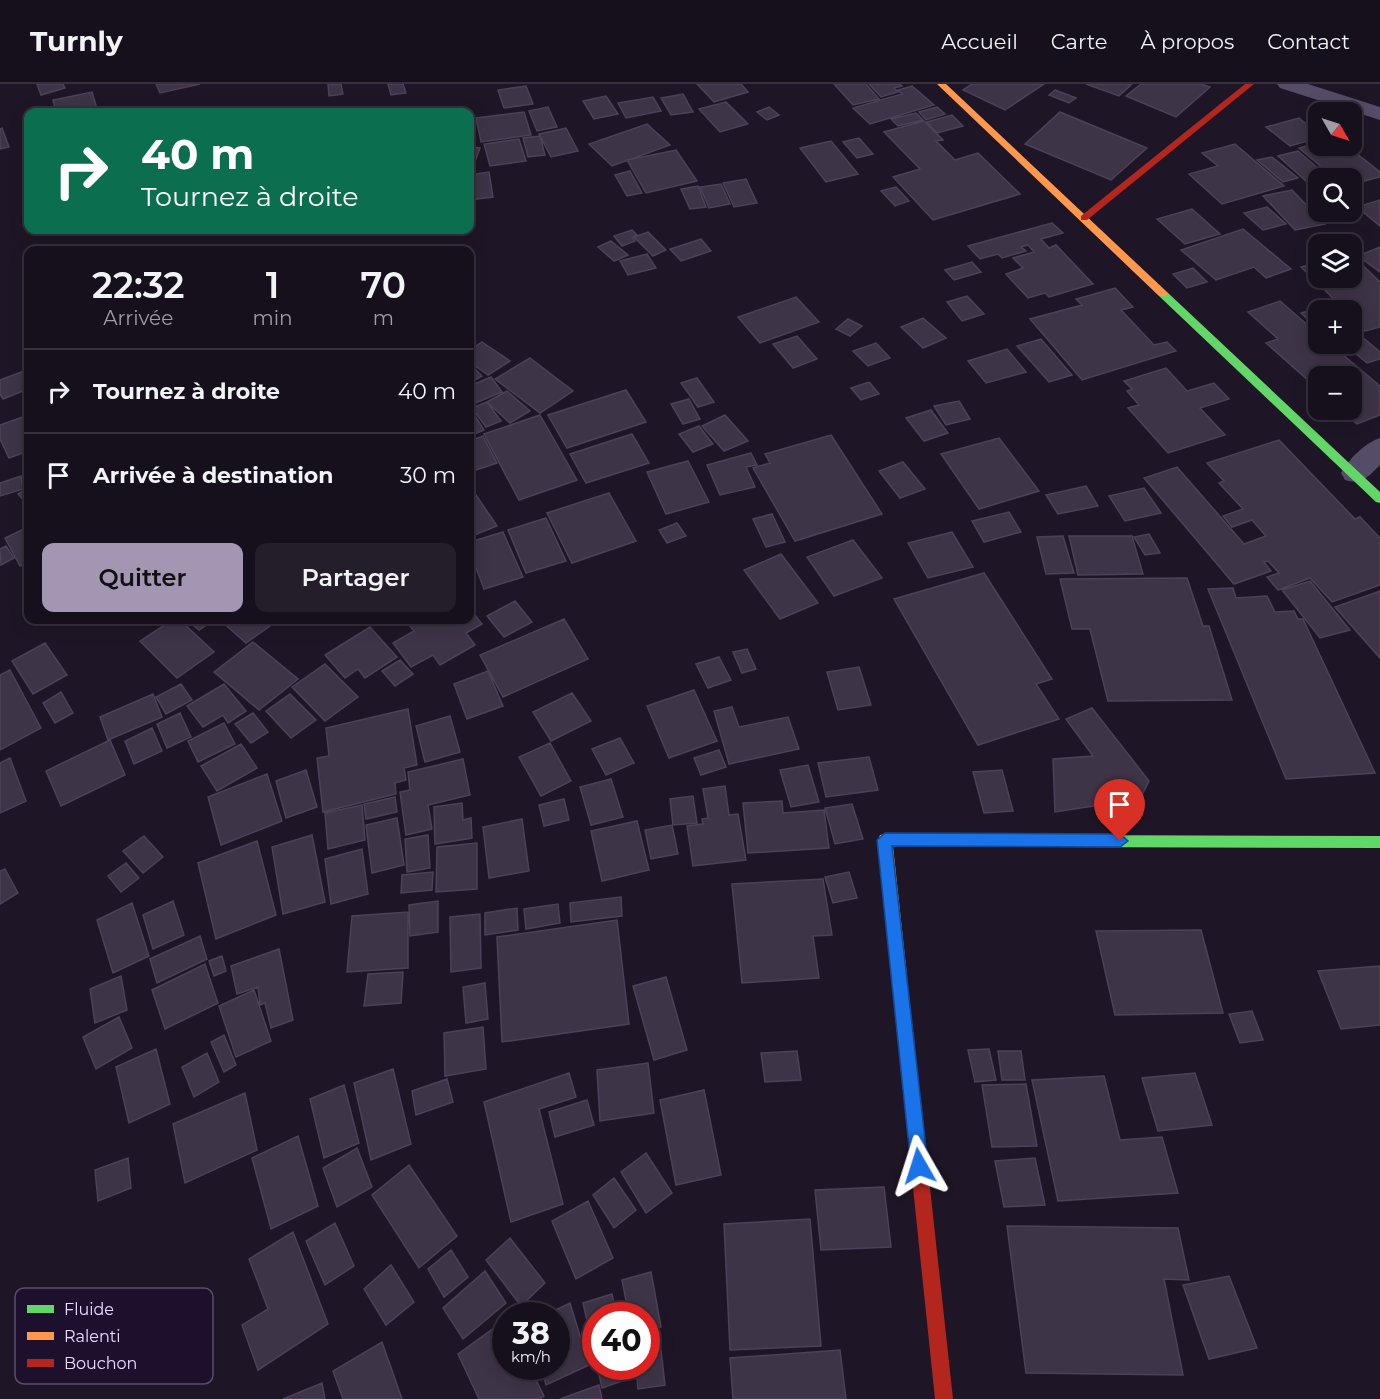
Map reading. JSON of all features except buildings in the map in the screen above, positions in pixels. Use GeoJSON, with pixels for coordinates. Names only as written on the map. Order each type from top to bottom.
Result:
{"type":"FeatureCollection","features":[{"type":"Feature","properties":{"kind":"street"},"geometry":{"type":"LineString","coordinates":[[941,84],[1380,499]]}},
{"type":"Feature","properties":{"kind":"street"},"geometry":{"type":"LineString","coordinates":[[1084,218],[1250,84]]}},
{"type":"Feature","properties":{"kind":"street"},"geometry":{"type":"LineString","coordinates":[[1287,84],[1380,114]]}},
{"type":"Feature","properties":{"kind":"street"},"geometry":{"type":"LineString","coordinates":[[1355,473],[1380,448]]}},
{"type":"Feature","properties":{"kind":"street"},"geometry":{"type":"LineString","coordinates":[[944,1399],[885,840],[1380,842]]}},
{"type":"Feature","properties":{"kind":"traffic: fast"},"geometry":{"type":"LineString","coordinates":[[1163,294],[1380,499]]}},
{"type":"Feature","properties":{"kind":"traffic: fast"},"geometry":{"type":"LineString","coordinates":[[1053,841],[1380,842]]}},
{"type":"Feature","properties":{"kind":"traffic: slow"},"geometry":{"type":"LineString","coordinates":[[941,84],[1163,294]]}},
{"type":"Feature","properties":{"kind":"traffic: slow"},"geometry":{"type":"LineString","coordinates":[[899,976],[885,840],[1053,841]]}},
{"type":"Feature","properties":{"kind":"traffic: jam"},"geometry":{"type":"LineString","coordinates":[[1084,218],[1250,84]]}},
{"type":"Feature","properties":{"kind":"traffic: jam"},"geometry":{"type":"LineString","coordinates":[[899,976],[944,1399]]}},
{"type":"Feature","properties":{"kind":"route"},"geometry":{"type":"LineString","coordinates":[[919,1166],[885,840],[1120,841]]}}]}
